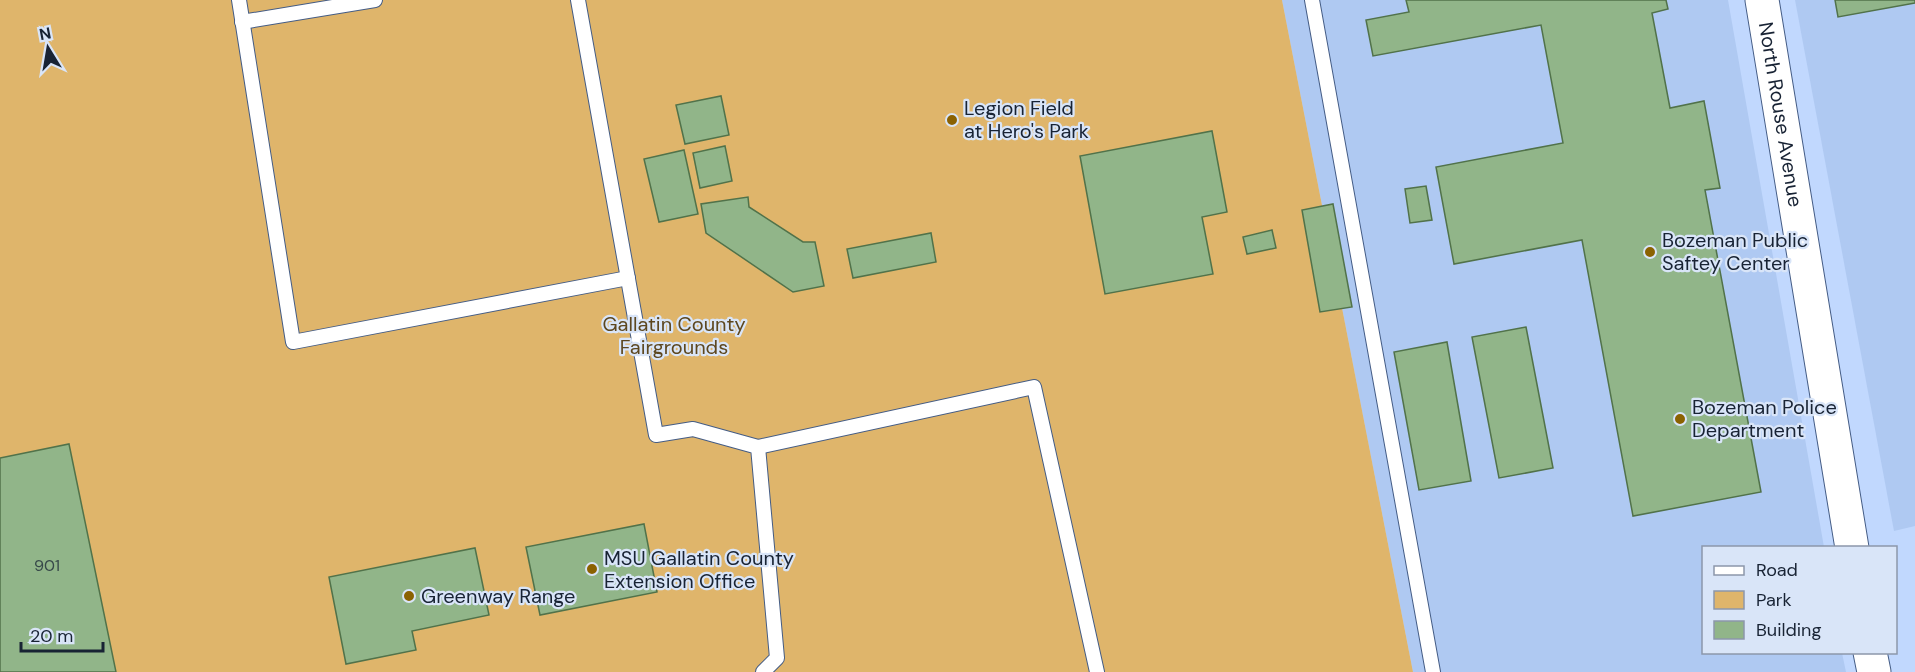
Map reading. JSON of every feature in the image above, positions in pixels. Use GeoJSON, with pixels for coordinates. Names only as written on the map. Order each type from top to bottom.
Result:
{"type":"FeatureCollection","features":[{"type":"Feature","properties":{"kind":"main road","name":"North Rouse Avenue"},"geometry":{"type":"LineString","coordinates":[[1762,0],[1852,546]]}},
{"type":"Feature","properties":{"kind":"main road"},"geometry":{"type":"LineString","coordinates":[[1870,654],[1874,672]]}},
{"type":"Feature","properties":{"kind":"lane"},"geometry":{"type":"LineString","coordinates":[[239,0],[293,342],[628,278]]}},
{"type":"Feature","properties":{"kind":"lane"},"geometry":{"type":"LineString","coordinates":[[242,22],[375,0]]}},
{"type":"Feature","properties":{"kind":"lane"},"geometry":{"type":"LineString","coordinates":[[578,0],[656,435],[693,429],[758,447],[1034,387],[1097,672]]}},
{"type":"Feature","properties":{"kind":"lane"},"geometry":{"type":"LineString","coordinates":[[1312,0],[1433,672]]}},
{"type":"Feature","properties":{"kind":"lane"},"geometry":{"type":"LineString","coordinates":[[758,447],[777,658],[763,672]]}},
{"type":"Feature","properties":{"kind":"shaded area"},"geometry":{"type":"Polygon","coordinates":[[[1282,0],[1728,0],[1824,546],[1702,546],[1702,654],[1842,654],[1846,672],[1413,672],[1282,0]]]}},
{"type":"Feature","properties":{"kind":"shaded area"},"geometry":{"type":"Polygon","coordinates":[[[1795,0],[1915,0],[1915,526],[1894,531],[1795,0]]]}},
{"type":"Feature","properties":{"kind":"green space","name":"Gallatin County Fairgrounds"},"geometry":{"type":"Polygon","coordinates":[[[0,0],[1282,0],[1413,672],[0,672],[0,0]]]}},
{"type":"Feature","properties":{"kind":"building","name":"Bozeman Public Saftey Center"},"geometry":{"type":"Polygon","coordinates":[[[1406,0],[1666,0],[1668,9],[1652,13],[1670,108],[1704,101],[1720,188],[1705,190],[1761,492],[1633,516],[1582,240],[1454,264],[1436,167],[1563,143],[1541,25],[1373,56],[1366,20],[1409,12],[1406,0]]]}},
{"type":"Feature","properties":{"kind":"building"},"geometry":{"type":"Polygon","coordinates":[[[1835,0],[1915,0],[1915,3],[1838,17],[1835,0]]]}},
{"type":"Feature","properties":{"kind":"building"},"geometry":{"type":"Polygon","coordinates":[[[721,96],[729,135],[685,144],[676,105],[721,96]]]}},
{"type":"Feature","properties":{"kind":"building"},"geometry":{"type":"Polygon","coordinates":[[[1212,131],[1227,212],[1202,217],[1213,274],[1105,294],[1080,156],[1212,131]]]}},
{"type":"Feature","properties":{"kind":"building"},"geometry":{"type":"Polygon","coordinates":[[[725,146],[732,181],[700,188],[693,153],[725,146]]]}},
{"type":"Feature","properties":{"kind":"building"},"geometry":{"type":"Polygon","coordinates":[[[684,150],[698,214],[659,222],[644,159],[684,150]]]}},
{"type":"Feature","properties":{"kind":"building"},"geometry":{"type":"Polygon","coordinates":[[[1426,186],[1432,220],[1410,223],[1405,189],[1426,186]]]}},
{"type":"Feature","properties":{"kind":"building"},"geometry":{"type":"Polygon","coordinates":[[[748,197],[749,207],[803,242],[815,242],[824,286],[793,292],[706,233],[701,204],[748,197]]]}},
{"type":"Feature","properties":{"kind":"building"},"geometry":{"type":"Polygon","coordinates":[[[1333,204],[1352,307],[1320,312],[1302,210],[1333,204]]]}},
{"type":"Feature","properties":{"kind":"building"},"geometry":{"type":"Polygon","coordinates":[[[1272,230],[1276,248],[1247,254],[1243,237],[1272,230]]]}},
{"type":"Feature","properties":{"kind":"building"},"geometry":{"type":"Polygon","coordinates":[[[931,233],[936,262],[853,278],[847,249],[931,233]]]}},
{"type":"Feature","properties":{"kind":"building"},"geometry":{"type":"Polygon","coordinates":[[[1526,327],[1553,468],[1499,478],[1472,337],[1526,327]]]}},
{"type":"Feature","properties":{"kind":"building"},"geometry":{"type":"Polygon","coordinates":[[[1447,342],[1471,481],[1419,490],[1394,352],[1447,342]]]}},
{"type":"Feature","properties":{"kind":"building"},"geometry":{"type":"Polygon","coordinates":[[[69,444],[116,672],[0,672],[0,458],[69,444]]]}},
{"type":"Feature","properties":{"kind":"building","name":"MSU Gallatin County Extension Office"},"geometry":{"type":"Polygon","coordinates":[[[644,524],[657,592],[540,615],[526,547],[644,524]]]}},
{"type":"Feature","properties":{"kind":"building","name":"Greenway Range"},"geometry":{"type":"Polygon","coordinates":[[[475,548],[489,615],[412,631],[416,650],[346,664],[329,577],[475,548]]]}},
{"type":"Feature","properties":{"kind":"place","name":"Legion Field at Hero's Park"},"geometry":{"type":"Point","coordinates":[952,120]}},
{"type":"Feature","properties":{"kind":"place","name":"Bozeman Public Saftey Center"},"geometry":{"type":"Point","coordinates":[1650,252]}},
{"type":"Feature","properties":{"kind":"place","name":"Bozeman Police Department"},"geometry":{"type":"Point","coordinates":[1680,419]}},
{"type":"Feature","properties":{"kind":"place","name":"MSU Gallatin County Extension Office"},"geometry":{"type":"Point","coordinates":[592,569]}},
{"type":"Feature","properties":{"kind":"place","name":"Greenway Range"},"geometry":{"type":"Point","coordinates":[409,596]}}]}
